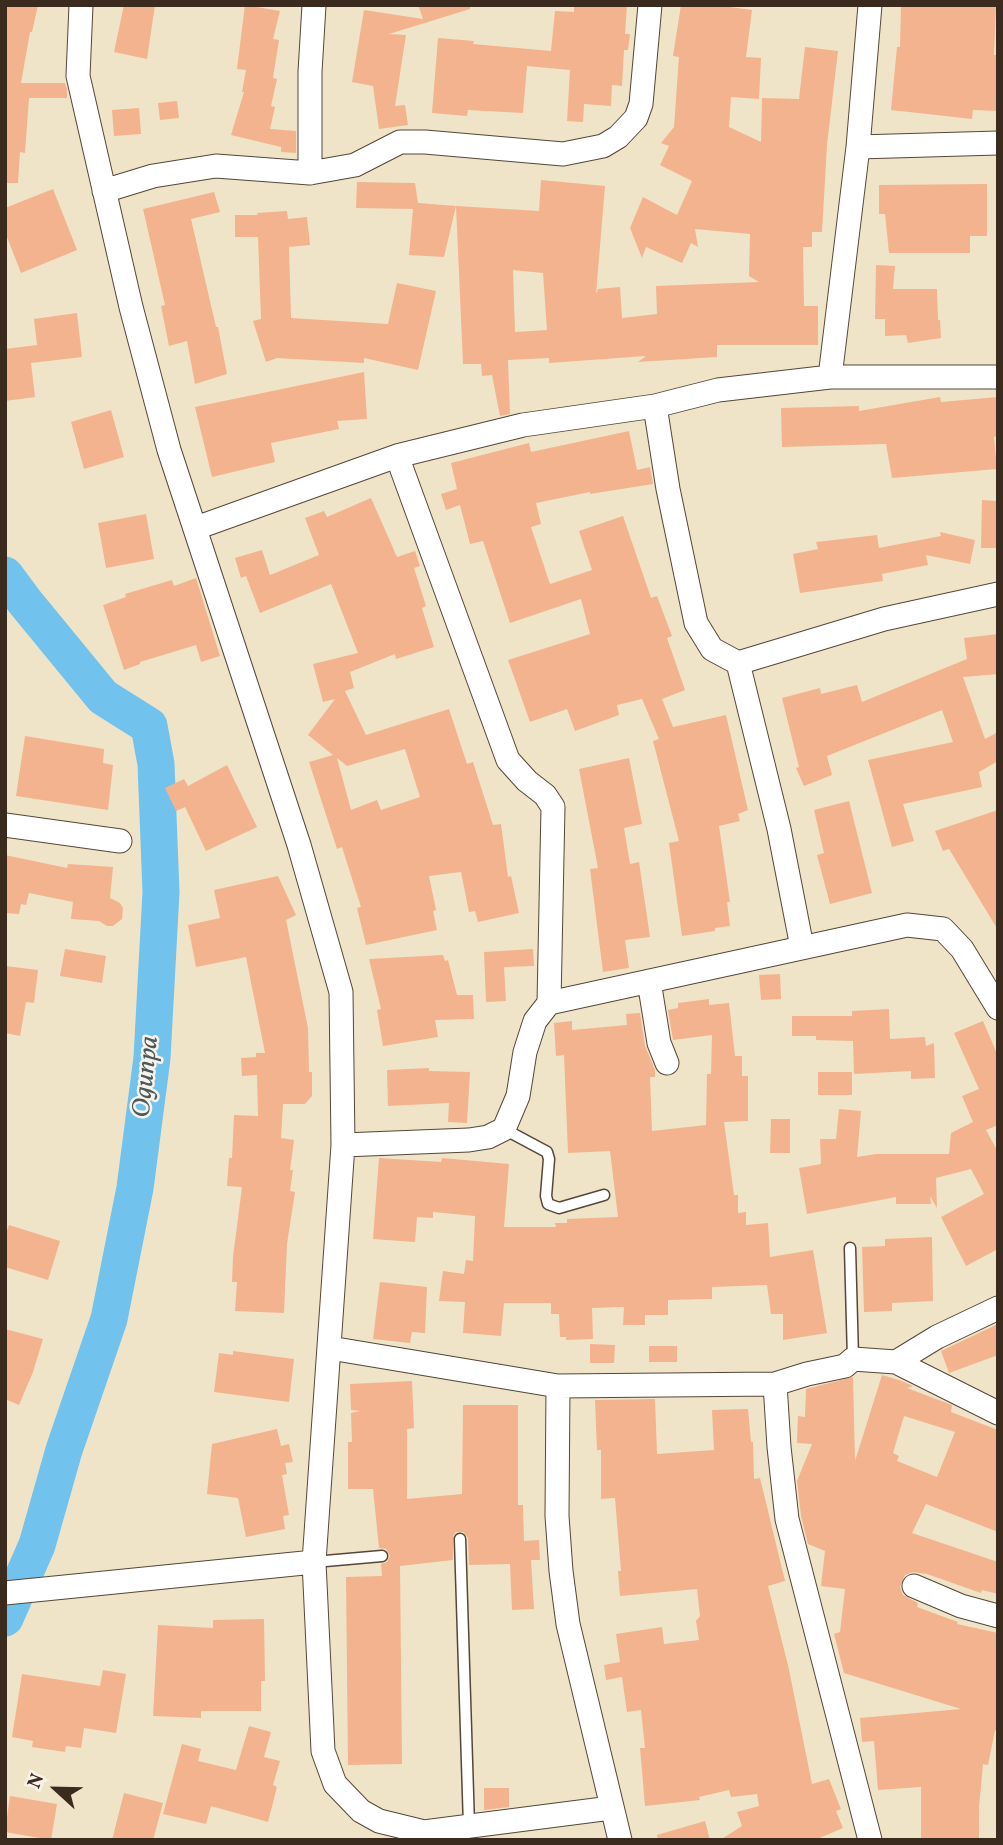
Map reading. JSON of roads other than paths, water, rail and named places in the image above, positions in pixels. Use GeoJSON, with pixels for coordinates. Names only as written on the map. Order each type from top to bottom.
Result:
{"type":"FeatureCollection","features":[{"type":"Feature","properties":{"kind":"street"},"geometry":{"type":"LineString","coordinates":[[81,5],[78,76],[169,450],[299,845],[341,992],[343,1145],[314,1562],[323,1751],[335,1784],[361,1811],[379,1821],[425,1836],[469,1826],[611,1808]]}},
{"type":"Feature","properties":{"kind":"street"},"geometry":{"type":"LineString","coordinates":[[310,173],[310,72],[314,5]]}},
{"type":"Feature","properties":{"kind":"street"},"geometry":{"type":"LineString","coordinates":[[104,191],[153,176],[216,166],[310,173],[355,166],[400,142],[563,154],[603,146],[618,137],[636,118],[641,104],[650,5]]}},
{"type":"Feature","properties":{"kind":"street"},"geometry":{"type":"LineString","coordinates":[[830,377],[858,147],[870,5]]}},
{"type":"Feature","properties":{"kind":"street"},"geometry":{"type":"LineString","coordinates":[[858,147],[998,143]]}},
{"type":"Feature","properties":{"kind":"street"},"geometry":{"type":"LineString","coordinates":[[196,528],[397,456],[523,425],[655,406],[718,390],[830,377],[998,377]]}},
{"type":"Feature","properties":{"kind":"street"},"geometry":{"type":"LineString","coordinates":[[655,406],[668,489],[696,623],[712,649],[738,663],[884,619],[998,594]]}},
{"type":"Feature","properties":{"kind":"street"},"geometry":{"type":"LineString","coordinates":[[343,1145],[468,1140],[488,1137],[504,1129],[518,1096],[525,1052],[535,1021],[549,1003],[553,807],[545,795],[527,781],[508,760],[397,456]]}},
{"type":"Feature","properties":{"kind":"street"},"geometry":{"type":"LineString","coordinates":[[738,663],[779,829],[802,947]]}},
{"type":"Feature","properties":{"kind":"street"},"geometry":{"type":"LineString","coordinates":[[5,825],[120,841]]}},
{"type":"Feature","properties":{"kind":"street"},"geometry":{"type":"LineString","coordinates":[[549,1003],[907,925],[943,929],[962,949],[998,1008]]}},
{"type":"Feature","properties":{"kind":"street"},"geometry":{"type":"LineString","coordinates":[[649,981],[659,1043],[667,1063]]}},
{"type":"Feature","properties":{"kind":"street"},"geometry":{"type":"LineString","coordinates":[[895,1363],[937,1337],[998,1308]]}},
{"type":"Feature","properties":{"kind":"street"},"geometry":{"type":"LineString","coordinates":[[330,1348],[558,1386],[775,1384],[845,1366],[853,1359],[895,1363],[998,1413]]}},
{"type":"Feature","properties":{"kind":"street"},"geometry":{"type":"LineString","coordinates":[[775,1384],[787,1519],[870,1840]]}},
{"type":"Feature","properties":{"kind":"street"},"geometry":{"type":"LineString","coordinates":[[558,1386],[557,1516],[568,1625],[620,1840]]}},
{"type":"Feature","properties":{"kind":"street"},"geometry":{"type":"LineString","coordinates":[[5,1593],[314,1562]]}},
{"type":"Feature","properties":{"kind":"street"},"geometry":{"type":"LineString","coordinates":[[914,1586],[961,1606],[998,1616]]}},
{"type":"Feature","properties":{"kind":"lane"},"geometry":{"type":"LineString","coordinates":[[504,1129],[547,1152],[548,1204],[559,1208],[604,1195]]}},
{"type":"Feature","properties":{"kind":"lane"},"geometry":{"type":"LineString","coordinates":[[850,1248],[853,1359]]}},
{"type":"Feature","properties":{"kind":"lane"},"geometry":{"type":"LineString","coordinates":[[460,1539],[469,1826]]}},
{"type":"Feature","properties":{"kind":"lane"},"geometry":{"type":"LineString","coordinates":[[314,1562],[382,1556]]}},
{"type":"Feature","properties":{"kind":"waterway","name":"Ogunpa"},"geometry":{"type":"LineString","coordinates":[[5,575],[103,697],[149,726],[156,764],[161,892],[152,1058],[135,1188],[109,1319],[64,1450],[37,1545],[5,1618]]}}]}
